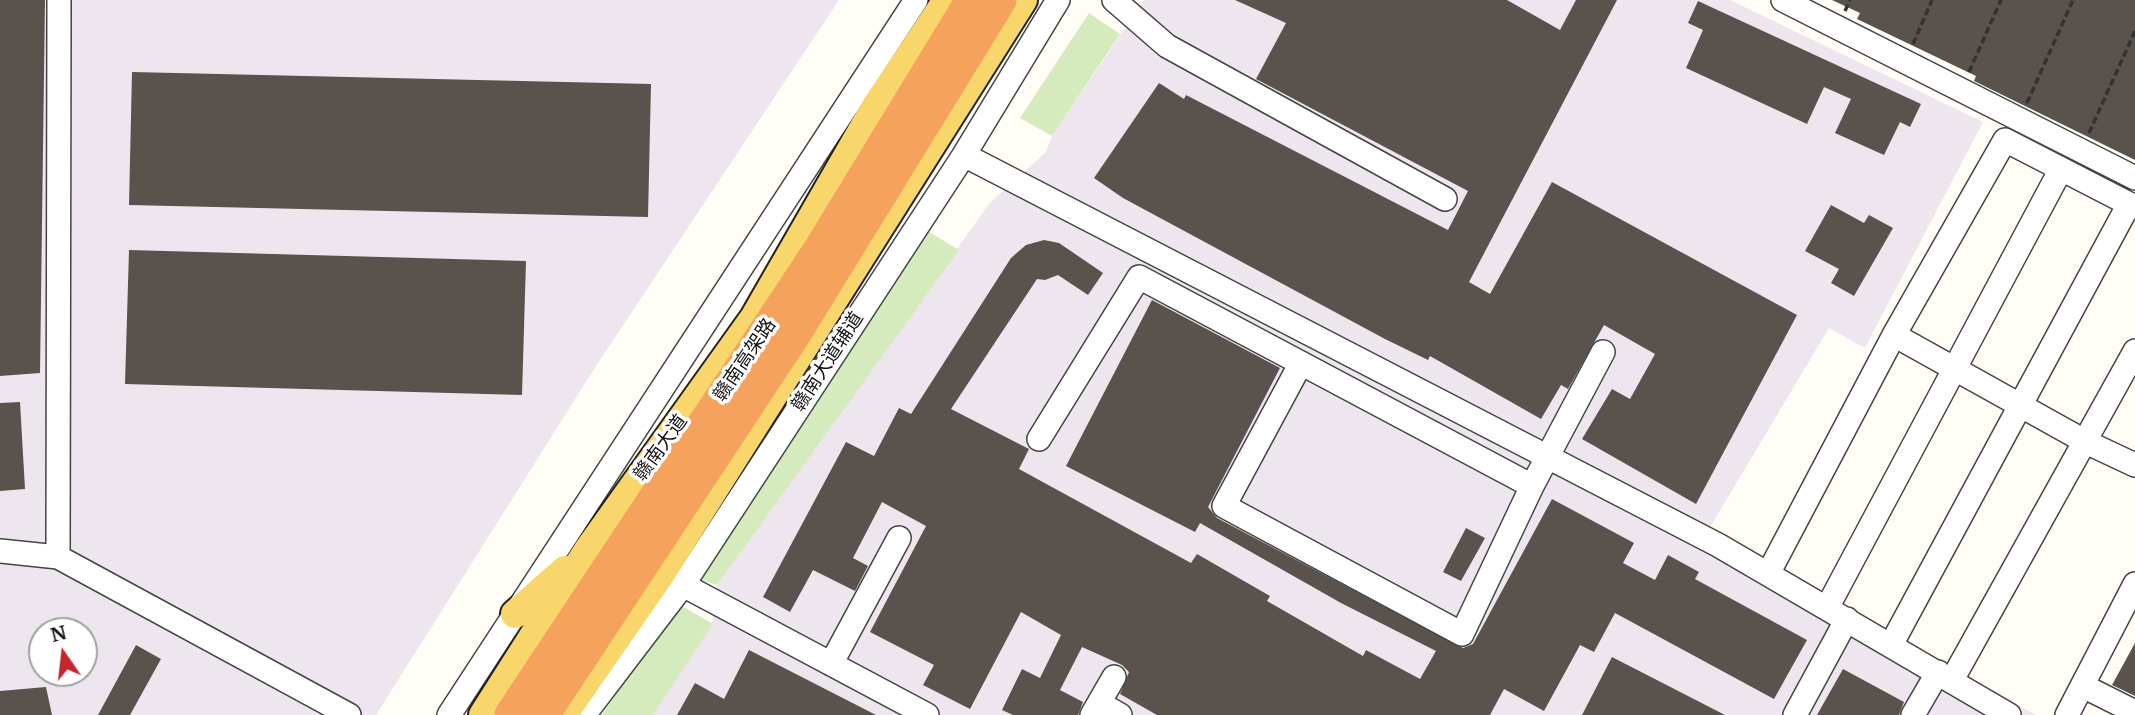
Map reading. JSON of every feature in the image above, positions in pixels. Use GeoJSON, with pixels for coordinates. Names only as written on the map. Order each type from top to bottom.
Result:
{"type":"FeatureCollection","features":[{"type":"Feature","properties":{"kind":"highway","name":"赣南高架路"},"geometry":{"type":"LineString","coordinates":[[511,715],[820,249],[972,0]]}},
{"type":"Feature","properties":{"kind":"highway","name":"赣南高架路"},"geometry":{"type":"LineString","coordinates":[[543,715],[792,338],[1000,0]]}},
{"type":"Feature","properties":{"kind":"main road","name":"赣南大道"},"geometry":{"type":"LineString","coordinates":[[483,715],[588,550],[754,318],[875,108],[947,0]]}},
{"type":"Feature","properties":{"kind":"main road"},"geometry":{"type":"LineString","coordinates":[[603,691],[1023,0]]}},
{"type":"Feature","properties":{"kind":"main road"},"geometry":{"type":"LineString","coordinates":[[515,614],[588,550]]}},
{"type":"Feature","properties":{"kind":"main road"},"geometry":{"type":"LineString","coordinates":[[563,715],[672,580]]}},
{"type":"Feature","properties":{"kind":"street"},"geometry":{"type":"LineString","coordinates":[[58,557],[59,0]]}},
{"type":"Feature","properties":{"kind":"street"},"geometry":{"type":"LineString","coordinates":[[449,715],[916,0]]}},
{"type":"Feature","properties":{"kind":"street","name":"赣南大道辅道"},"geometry":{"type":"LineString","coordinates":[[672,580],[964,155],[1058,0]]}},
{"type":"Feature","properties":{"kind":"street"},"geometry":{"type":"LineString","coordinates":[[1114,0],[1167,46],[1445,199]]}},
{"type":"Feature","properties":{"kind":"street"},"geometry":{"type":"LineString","coordinates":[[1783,0],[2135,178]]}},
{"type":"Feature","properties":{"kind":"street"},"geometry":{"type":"LineString","coordinates":[[1769,574],[1894,335],[2005,139],[2132,205],[2020,405],[1891,645]]}},
{"type":"Feature","properties":{"kind":"street"},"geometry":{"type":"LineString","coordinates":[[964,155],[1547,456],[1769,574],[2009,715]]}},
{"type":"Feature","properties":{"kind":"street"},"geometry":{"type":"LineString","coordinates":[[1795,715],[1837,614],[1956,369],[2062,169]]}},
{"type":"Feature","properties":{"kind":"street"},"geometry":{"type":"LineString","coordinates":[[1039,439],[1139,277],[1532,486]]}},
{"type":"Feature","properties":{"kind":"street"},"geometry":{"type":"LineString","coordinates":[[1894,335],[2086,442],[2135,465]]}},
{"type":"Feature","properties":{"kind":"street"},"geometry":{"type":"LineString","coordinates":[[1913,715],[1945,676],[2086,442],[2135,351]]}},
{"type":"Feature","properties":{"kind":"street"},"geometry":{"type":"LineString","coordinates":[[1301,363],[1224,506],[1462,634],[1547,456],[1603,352]]}},
{"type":"Feature","properties":{"kind":"street"},"geometry":{"type":"LineString","coordinates":[[831,664],[899,538]]}},
{"type":"Feature","properties":{"kind":"street"},"geometry":{"type":"LineString","coordinates":[[0,551],[58,557],[349,715]]}},
{"type":"Feature","properties":{"kind":"street"},"geometry":{"type":"LineString","coordinates":[[672,580],[927,715]]}},
{"type":"Feature","properties":{"kind":"street"},"geometry":{"type":"LineString","coordinates":[[2067,715],[2135,584]]}},
{"type":"Feature","properties":{"kind":"street"},"geometry":{"type":"LineString","coordinates":[[1114,677],[1096,709],[1120,715]]}},
{"type":"Feature","properties":{"kind":"street"},"geometry":{"type":"LineString","coordinates":[[2083,686],[2135,712]]}},
{"type":"Feature","properties":{"kind":"street"},"geometry":{"type":"LineString","coordinates":[[584,715],[603,691]]}},
{"type":"Feature","properties":{"kind":"path"},"geometry":{"type":"LineString","coordinates":[[1905,62],[1932,0]]}},
{"type":"Feature","properties":{"kind":"path"},"geometry":{"type":"LineString","coordinates":[[1961,90],[2001,0]]}},
{"type":"Feature","properties":{"kind":"path"},"geometry":{"type":"LineString","coordinates":[[2019,120],[2073,0]]}},
{"type":"Feature","properties":{"kind":"path"},"geometry":{"type":"LineString","coordinates":[[2081,151],[2135,32]]}},
{"type":"Feature","properties":{"kind":"shaded area"},"geometry":{"type":"Polygon","coordinates":[[[0,0],[839,0],[596,366],[376,715],[0,715],[0,0]]]}},
{"type":"Feature","properties":{"kind":"shaded area"},"geometry":{"type":"Polygon","coordinates":[[[1144,0],[1730,0],[1983,122],[1865,348],[1829,328],[1709,529],[2036,715],[653,715],[712,624],[717,585],[989,204],[1046,152],[1052,136],[1144,0]]]}},
{"type":"Feature","properties":{"kind":"green space"},"geometry":{"type":"Polygon","coordinates":[[[1089,13],[1120,34],[1052,136],[1020,118],[1089,13]]]}},
{"type":"Feature","properties":{"kind":"green space"},"geometry":{"type":"Polygon","coordinates":[[[926,230],[959,250],[717,585],[697,579],[926,230]]]}},
{"type":"Feature","properties":{"kind":"green space"},"geometry":{"type":"Polygon","coordinates":[[[677,603],[713,624],[653,715],[602,715],[677,603]]]}},
{"type":"Feature","properties":{"kind":"building"},"geometry":{"type":"Polygon","coordinates":[[[0,0],[45,0],[40,373],[0,376],[0,0]]]}},
{"type":"Feature","properties":{"kind":"building"},"geometry":{"type":"Polygon","coordinates":[[[1235,0],[1507,0],[1560,30],[1576,0],[1617,0],[1469,282],[1490,294],[1552,182],[1797,315],[1696,504],[1582,439],[1612,389],[1630,399],[1655,354],[1604,325],[1568,389],[1561,385],[1541,419],[1430,356],[1428,360],[1385,339],[1123,198],[1094,178],[1159,83],[1184,99],[1186,95],[1448,230],[1468,191],[1256,79],[1286,23],[1235,0]]]}},
{"type":"Feature","properties":{"kind":"building"},"geometry":{"type":"Polygon","coordinates":[[[1832,0],[2135,0],[2135,160],[1974,81],[1976,76],[1857,19],[1860,13],[1832,0]]]}},
{"type":"Feature","properties":{"kind":"building"},"geometry":{"type":"Polygon","coordinates":[[[1698,1],[1921,104],[1910,127],[1900,122],[1884,155],[1835,133],[1851,99],[1824,87],[1807,124],[1686,68],[1703,30],[1688,23],[1698,1]]]}},
{"type":"Feature","properties":{"kind":"building"},"geometry":{"type":"Polygon","coordinates":[[[132,72],[651,84],[648,217],[129,205],[132,72]]]}},
{"type":"Feature","properties":{"kind":"building"},"geometry":{"type":"Polygon","coordinates":[[[1831,205],[1864,223],[1869,215],[1893,228],[1854,296],[1831,283],[1839,269],[1805,251],[1831,205]]]}},
{"type":"Feature","properties":{"kind":"building"},"geometry":{"type":"Polygon","coordinates":[[[1044,240],[1059,243],[1103,273],[1088,295],[1058,275],[1045,280],[1037,279],[951,409],[1029,449],[1019,469],[1191,563],[1197,554],[1270,596],[1267,601],[1363,656],[1366,650],[1420,679],[1436,651],[1341,603],[1200,523],[1195,532],[1066,466],[1152,300],[1280,368],[1208,507],[1217,518],[1463,648],[1473,644],[1552,499],[1634,543],[1623,563],[1655,580],[1668,555],[1699,572],[1695,579],[1807,640],[1774,699],[1615,613],[1594,652],[1580,645],[1544,711],[1504,689],[1490,715],[1157,715],[1120,694],[1129,672],[1122,665],[1082,647],[1060,690],[1083,702],[1078,715],[1013,715],[1002,710],[1022,669],[1040,678],[1061,635],[1021,612],[970,709],[923,685],[934,665],[870,632],[926,526],[882,502],[853,558],[868,566],[855,591],[813,570],[790,612],[763,597],[846,442],[874,456],[899,408],[911,414],[1011,258],[1026,245],[1044,240]]]}},
{"type":"Feature","properties":{"kind":"building"},"geometry":{"type":"Polygon","coordinates":[[[129,250],[526,261],[522,395],[125,384],[129,250]]]}},
{"type":"Feature","properties":{"kind":"building"},"geometry":{"type":"Polygon","coordinates":[[[20,402],[25,489],[0,491],[0,403],[20,402]]]}},
{"type":"Feature","properties":{"kind":"building"},"geometry":{"type":"Polygon","coordinates":[[[1466,528],[1485,538],[1461,581],[1443,572],[1466,528]]]}},
{"type":"Feature","properties":{"kind":"building"},"geometry":{"type":"Polygon","coordinates":[[[2135,643],[2135,696],[2112,685],[2135,643]]]}},
{"type":"Feature","properties":{"kind":"building"},"geometry":{"type":"Polygon","coordinates":[[[136,645],[161,659],[130,715],[98,715],[136,645]]]}},
{"type":"Feature","properties":{"kind":"building"},"geometry":{"type":"Polygon","coordinates":[[[749,650],[876,715],[677,715],[695,683],[724,699],[749,650]]]}},
{"type":"Feature","properties":{"kind":"building"},"geometry":{"type":"Polygon","coordinates":[[[1612,657],[1725,715],[1582,715],[1612,657]]]}},
{"type":"Feature","properties":{"kind":"building"},"geometry":{"type":"Polygon","coordinates":[[[1843,669],[1904,702],[1899,715],[1817,715],[1843,669]]]}},
{"type":"Feature","properties":{"kind":"building"},"geometry":{"type":"Polygon","coordinates":[[[46,687],[52,715],[0,715],[0,691],[46,687]]]}}]}
